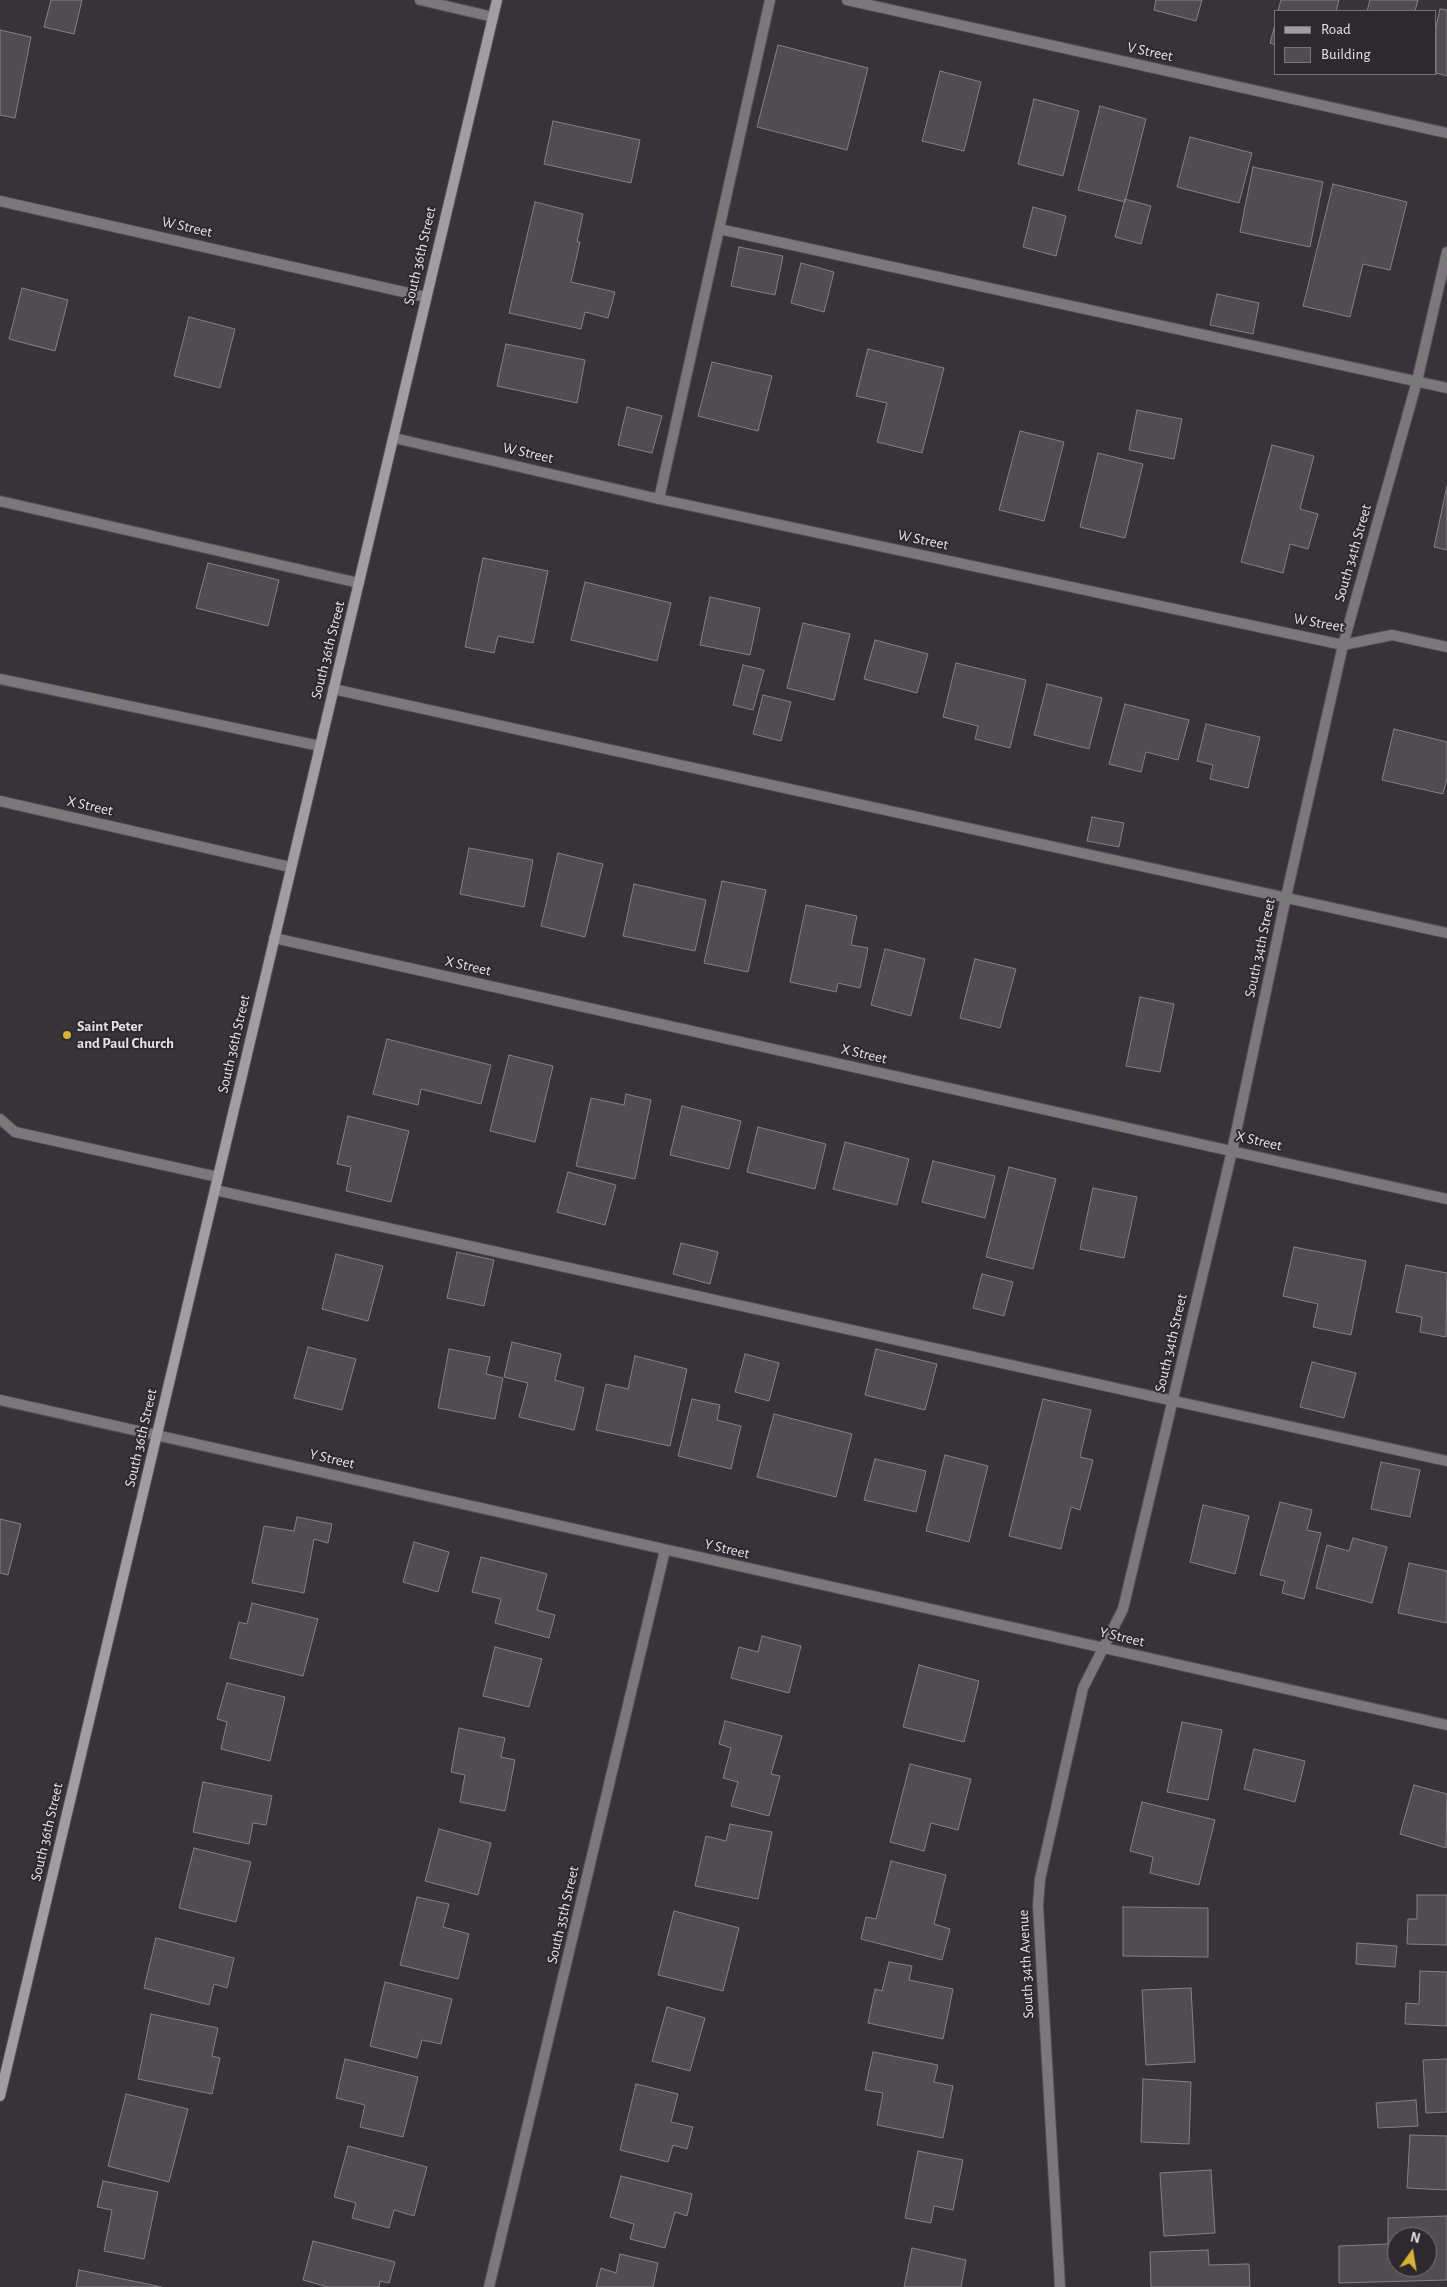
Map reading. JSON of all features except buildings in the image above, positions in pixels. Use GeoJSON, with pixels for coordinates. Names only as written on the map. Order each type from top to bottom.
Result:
{"type":"FeatureCollection","features":[{"type":"Feature","properties":{"kind":"main road","name":"South 36th Street"},"geometry":{"type":"LineString","coordinates":[[0,2096],[497,0]]}},
{"type":"Feature","properties":{"kind":"street"},"geometry":{"type":"LineString","coordinates":[[420,0],[493,17]]}},
{"type":"Feature","properties":{"kind":"street"},"geometry":{"type":"LineString","coordinates":[[659,499],[770,0]]}},
{"type":"Feature","properties":{"kind":"street","name":"V Street"},"geometry":{"type":"LineString","coordinates":[[846,0],[1447,132]]}},
{"type":"Feature","properties":{"kind":"street","name":"W Street"},"geometry":{"type":"LineString","coordinates":[[0,201],[426,297]]}},
{"type":"Feature","properties":{"kind":"street"},"geometry":{"type":"LineString","coordinates":[[719,230],[1447,388]]}},
{"type":"Feature","properties":{"kind":"street","name":"South 34th Street"},"geometry":{"type":"LineString","coordinates":[[1103,1649],[1123,1610],[1232,1151],[1286,897],[1343,645],[1417,381],[1447,252]]}},
{"type":"Feature","properties":{"kind":"street","name":"W Street"},"geometry":{"type":"LineString","coordinates":[[394,438],[659,499],[1343,645],[1392,635],[1447,647]]}},
{"type":"Feature","properties":{"kind":"street"},"geometry":{"type":"LineString","coordinates":[[0,501],[359,583]]}},
{"type":"Feature","properties":{"kind":"street"},"geometry":{"type":"LineString","coordinates":[[0,679],[320,746]]}},
{"type":"Feature","properties":{"kind":"street"},"geometry":{"type":"LineString","coordinates":[[333,690],[1447,933]]}},
{"type":"Feature","properties":{"kind":"street","name":"X Street"},"geometry":{"type":"LineString","coordinates":[[0,801],[290,867]]}},
{"type":"Feature","properties":{"kind":"street","name":"X Street"},"geometry":{"type":"LineString","coordinates":[[274,938],[1447,1199]]}},
{"type":"Feature","properties":{"kind":"street"},"geometry":{"type":"LineString","coordinates":[[0,1119],[15,1132],[218,1177]]}},
{"type":"Feature","properties":{"kind":"street"},"geometry":{"type":"LineString","coordinates":[[215,1190],[1447,1461]]}},
{"type":"Feature","properties":{"kind":"street","name":"Y Street"},"geometry":{"type":"LineString","coordinates":[[0,1400],[1447,1725]]}},
{"type":"Feature","properties":{"kind":"street","name":"South 35th Street"},"geometry":{"type":"LineString","coordinates":[[490,2287],[665,1550]]}},
{"type":"Feature","properties":{"kind":"street","name":"South 34th Avenue"},"geometry":{"type":"LineString","coordinates":[[1060,2287],[1038,1906],[1040,1879],[1083,1688],[1103,1649]]}},
{"type":"Feature","properties":{"kind":"place","name":"Saint Peter and Paul Church"},"geometry":{"type":"Point","coordinates":[67,1035]}}]}
